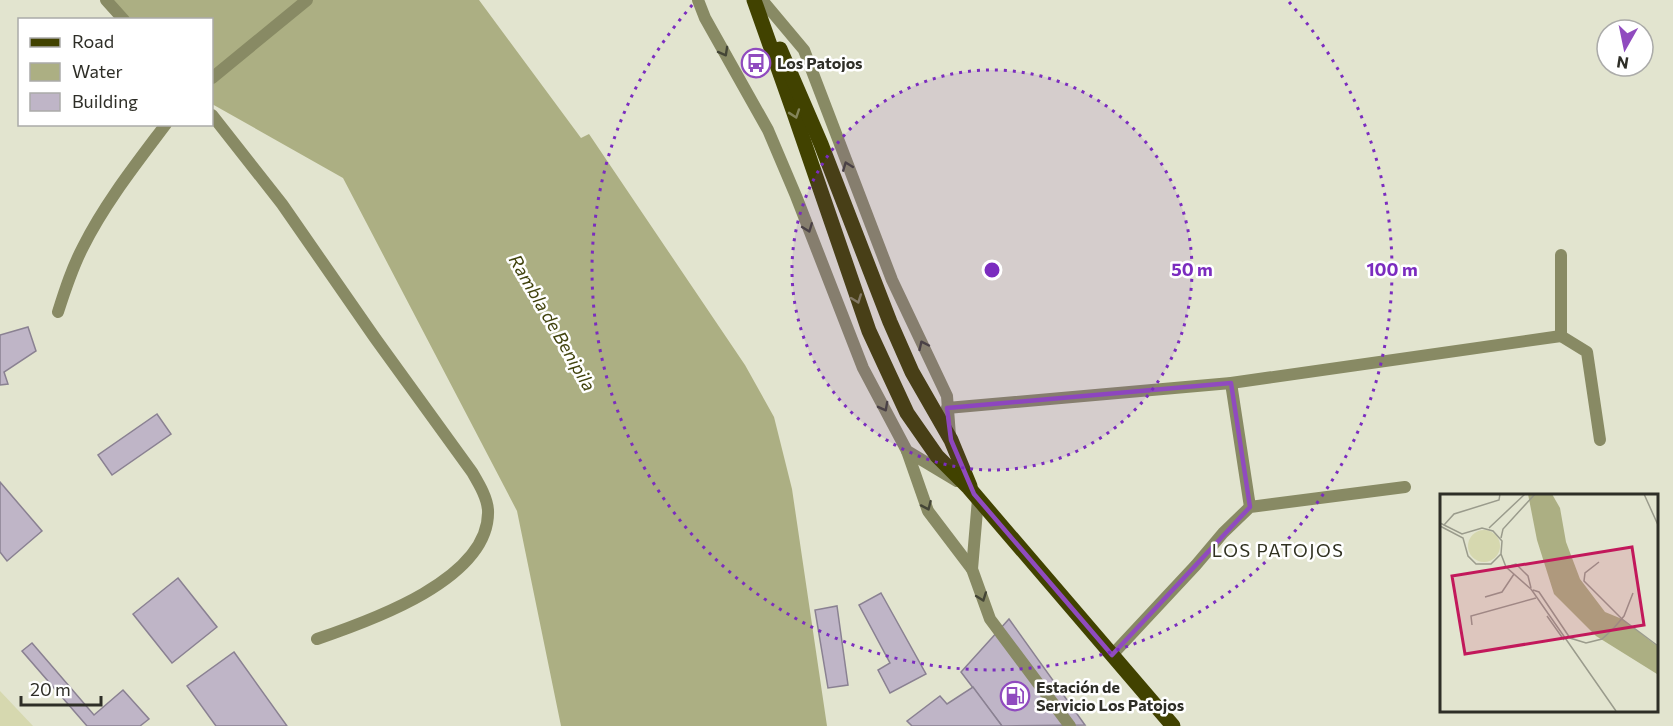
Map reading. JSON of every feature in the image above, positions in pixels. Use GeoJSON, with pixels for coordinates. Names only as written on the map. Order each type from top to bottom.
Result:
{"type":"FeatureCollection","features":[{"type":"Feature","properties":{"kind":"main road"},"geometry":{"type":"LineString","coordinates":[[758,0],[817,134],[890,322],[912,372],[951,440],[973,494]]}},
{"type":"Feature","properties":{"kind":"main road"},"geometry":{"type":"LineString","coordinates":[[758,0],[868,331],[907,413],[937,456],[973,494],[1173,726]]}},
{"type":"Feature","properties":{"kind":"street"},"geometry":{"type":"LineString","coordinates":[[106,0],[122,18]]}},
{"type":"Feature","properties":{"kind":"street"},"geometry":{"type":"LineString","coordinates":[[213,77],[307,0]]}},
{"type":"Feature","properties":{"kind":"street"},"geometry":{"type":"LineString","coordinates":[[698,0],[705,18],[768,130],[863,368],[907,451],[928,511],[972,569],[990,620],[1070,726]]}},
{"type":"Feature","properties":{"kind":"street"},"geometry":{"type":"LineString","coordinates":[[758,0],[804,50],[892,280],[947,396],[951,440]]}},
{"type":"Feature","properties":{"kind":"street"},"geometry":{"type":"LineString","coordinates":[[213,116],[282,204],[472,472],[483,491],[488,510],[485,530],[479,546],[466,561],[438,585],[380,616],[317,639]]}},
{"type":"Feature","properties":{"kind":"street"},"geometry":{"type":"LineString","coordinates":[[58,312],[71,273],[83,247],[120,186],[165,126]]}},
{"type":"Feature","properties":{"kind":"street"},"geometry":{"type":"LineString","coordinates":[[1561,255],[1561,336]]}},
{"type":"Feature","properties":{"kind":"street"},"geometry":{"type":"LineString","coordinates":[[947,408],[1231,383],[1561,336],[1587,352],[1600,440]]}},
{"type":"Feature","properties":{"kind":"street"},"geometry":{"type":"LineString","coordinates":[[1231,383],[1250,507]]}},
{"type":"Feature","properties":{"kind":"street"},"geometry":{"type":"LineString","coordinates":[[907,451],[973,494],[972,569]]}},
{"type":"Feature","properties":{"kind":"street"},"geometry":{"type":"LineString","coordinates":[[1112,655],[1223,533],[1250,507],[1405,487]]}},
{"type":"Feature","properties":{"kind":"highlighted area"},"geometry":{"type":"Polygon","coordinates":[[[1231,383],[1250,507],[1112,655],[974,494],[951,440],[947,408],[1231,383]]]}},
{"type":"Feature","properties":{"kind":"shaded area"},"geometry":{"type":"Polygon","coordinates":[[[0,691],[33,726],[0,726],[0,691]]]}},
{"type":"Feature","properties":{"kind":"water","name":"Rambla de Benipila"},"geometry":{"type":"Polygon","coordinates":[[[106,0],[479,0],[581,138],[589,134],[745,365],[774,417],[792,489],[827,726],[561,726],[517,511],[343,178],[213,105],[213,18],[123,18],[106,0]]]}},
{"type":"Feature","properties":{"kind":"building"},"geometry":{"type":"Polygon","coordinates":[[[28,327],[36,351],[4,372],[8,384],[0,385],[0,335],[28,327]]]}},
{"type":"Feature","properties":{"kind":"building"},"geometry":{"type":"Polygon","coordinates":[[[157,414],[171,434],[112,475],[98,455],[157,414]]]}},
{"type":"Feature","properties":{"kind":"building"},"geometry":{"type":"Polygon","coordinates":[[[0,482],[42,531],[7,561],[0,552],[0,482]]]}},
{"type":"Feature","properties":{"kind":"building"},"geometry":{"type":"Polygon","coordinates":[[[178,578],[217,627],[172,663],[133,614],[178,578]]]}},
{"type":"Feature","properties":{"kind":"building"},"geometry":{"type":"Polygon","coordinates":[[[881,593],[926,674],[890,693],[878,670],[890,663],[859,605],[881,593]]]}},
{"type":"Feature","properties":{"kind":"building"},"geometry":{"type":"Polygon","coordinates":[[[837,606],[848,685],[828,688],[815,610],[837,606]]]}},
{"type":"Feature","properties":{"kind":"building"},"geometry":{"type":"Polygon","coordinates":[[[1009,619],[1085,725],[1002,726],[961,672],[1009,619]]]}},
{"type":"Feature","properties":{"kind":"building"},"geometry":{"type":"Polygon","coordinates":[[[32,643],[94,715],[123,690],[149,719],[140,726],[87,726],[22,651],[32,643]]]}},
{"type":"Feature","properties":{"kind":"building"},"geometry":{"type":"Polygon","coordinates":[[[234,652],[287,726],[216,726],[187,686],[234,652]]]}},
{"type":"Feature","properties":{"kind":"building"},"geometry":{"type":"Polygon","coordinates":[[[973,687],[1002,726],[912,726],[907,721],[940,696],[947,704],[973,687]]]}},
{"type":"Feature","properties":{"kind":"place","name":"Los Patojos"},"geometry":{"type":"Point","coordinates":[756,63]}},
{"type":"Feature","properties":{"kind":"place","name":"Estación de Servicio Los Patojos"},"geometry":{"type":"Point","coordinates":[1015,696]}},
{"type":"Feature","properties":{"kind":"district","name":"LOS PATOJOS"},"geometry":{"type":"Point","coordinates":[1278,551]}}]}
